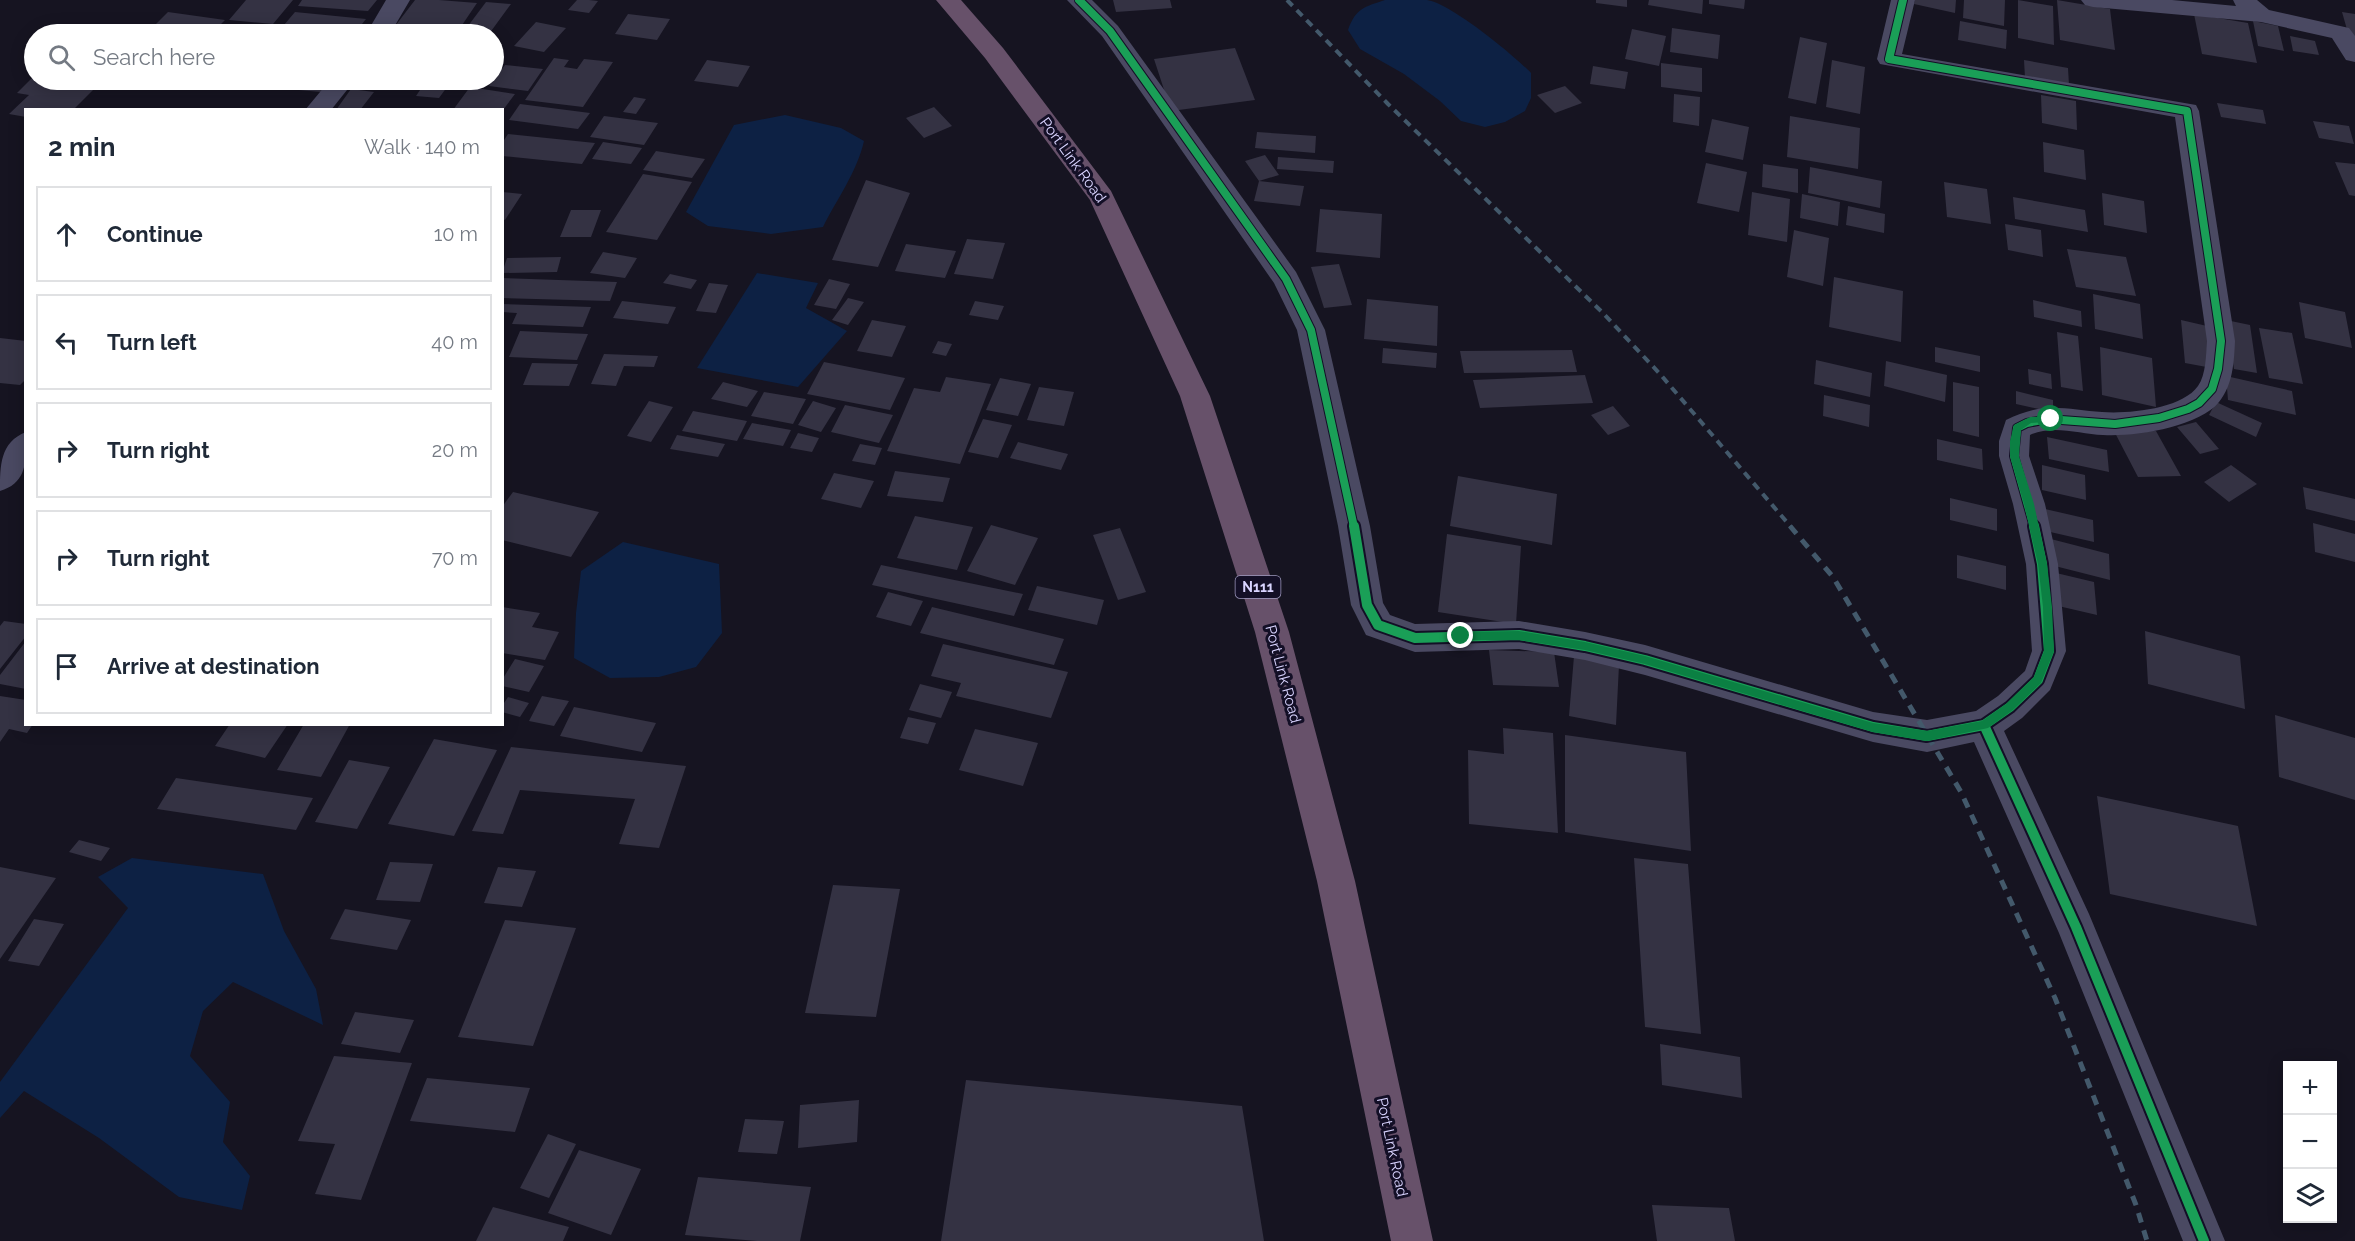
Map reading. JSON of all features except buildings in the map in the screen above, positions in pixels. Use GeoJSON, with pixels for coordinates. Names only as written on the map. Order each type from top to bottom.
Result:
{"type":"FeatureCollection","features":[{"type":"Feature","properties":{"kind":"highway","name":"Port Link Road"},"geometry":{"type":"LineString","coordinates":[[948,0],[994,52],[1102,197],[1196,396],[1278,655],[1335,881],[1412,1241]]}},
{"type":"Feature","properties":{"kind":"street"},"geometry":{"type":"LineString","coordinates":[[384,24],[398,0]]}},
{"type":"Feature","properties":{"kind":"street"},"geometry":{"type":"LineString","coordinates":[[1078,0],[1110,31],[1286,279],[1311,330],[1354,526],[1367,605],[1378,625],[1415,638],[1519,635],[1585,646],[1645,660],[1774,700],[1884,729],[1927,736],[1984,725],[2010,707],[2038,680],[2049,651],[2048,607],[2042,564],[2029,504],[2014,456],[2017,428],[2030,420],[2051,419],[2105,424],[2138,423],[2196,404],[2208,394],[2218,371],[2221,341],[2187,111],[1889,59],[1903,0]]}},
{"type":"Feature","properties":{"kind":"street"},"geometry":{"type":"LineString","coordinates":[[2093,0],[2252,8],[2341,33],[2355,55]]}},
{"type":"Feature","properties":{"kind":"street"},"geometry":{"type":"LineString","coordinates":[[319,108],[334,90]]}},
{"type":"Feature","properties":{"kind":"street"},"geometry":{"type":"LineString","coordinates":[[0,478],[24,447]]}},
{"type":"Feature","properties":{"kind":"street"},"geometry":{"type":"LineString","coordinates":[[1984,725],[2076,927],[2204,1241]]}},
{"type":"Feature","properties":{"kind":"water"},"geometry":{"type":"Polygon","coordinates":[[[1385,0],[1427,0],[1437,3],[1466,20],[1511,54],[1531,73],[1531,98],[1525,111],[1505,122],[1485,127],[1461,121],[1440,101],[1404,74],[1360,49],[1348,30],[1354,17],[1362,9],[1385,0]]]}},
{"type":"Feature","properties":{"kind":"water"},"geometry":{"type":"Polygon","coordinates":[[[785,115],[841,128],[864,141],[852,174],[823,227],[771,234],[708,226],[686,212],[734,125],[785,115]]]}},
{"type":"Feature","properties":{"kind":"water"},"geometry":{"type":"Polygon","coordinates":[[[757,273],[818,283],[806,308],[847,331],[798,387],[697,368],[757,273]]]}},
{"type":"Feature","properties":{"kind":"water"},"geometry":{"type":"Polygon","coordinates":[[[623,542],[719,564],[722,633],[696,667],[659,677],[610,678],[574,658],[581,571],[623,542]]]}},
{"type":"Feature","properties":{"kind":"water"},"geometry":{"type":"Polygon","coordinates":[[[132,858],[263,874],[284,931],[316,989],[323,1025],[233,982],[203,1011],[190,1056],[230,1102],[223,1142],[250,1176],[242,1210],[179,1197],[99,1138],[24,1091],[0,1118],[0,1082],[128,908],[98,877],[132,858]]]}},
{"type":"Feature","properties":{"kind":"railway"},"geometry":{"type":"LineString","coordinates":[[1287,0],[1388,104],[1603,313],[1660,374],[1791,527]]}},
{"type":"Feature","properties":{"kind":"railway"},"geometry":{"type":"LineString","coordinates":[[1790,526],[1833,577],[1961,792],[2055,998],[2136,1205],[2147,1241]]}},
{"type":"Feature","properties":{"kind":"cycle path"},"geometry":{"type":"LineString","coordinates":[[1079,0],[1110,31],[1286,279],[1311,330],[1354,526],[1367,605],[1378,625],[1415,638],[1519,635],[1585,646],[1645,660],[1873,727],[1927,736],[1984,725],[2010,707],[2038,680],[2049,651],[2042,564],[2029,504],[2014,456],[2017,428],[2037,420],[2048,419],[2103,424],[2128,423],[2159,418],[2188,409],[2208,395],[2215,383],[2221,341],[2187,111],[1889,59],[1903,0]]}},
{"type":"Feature","properties":{"kind":"cycle path"},"geometry":{"type":"LineString","coordinates":[[1984,725],[2076,927],[2204,1241]]}},
{"type":"Feature","properties":{"kind":"route"},"geometry":{"type":"LineString","coordinates":[[1461,636],[1519,635],[1585,646],[1645,660],[1774,700],[1873,727],[1927,736],[1984,725],[2010,707],[2038,680],[2049,651],[2048,607],[2042,564],[2029,504],[2014,456],[2014,441],[2017,428],[2030,420],[2051,419]]}}]}
